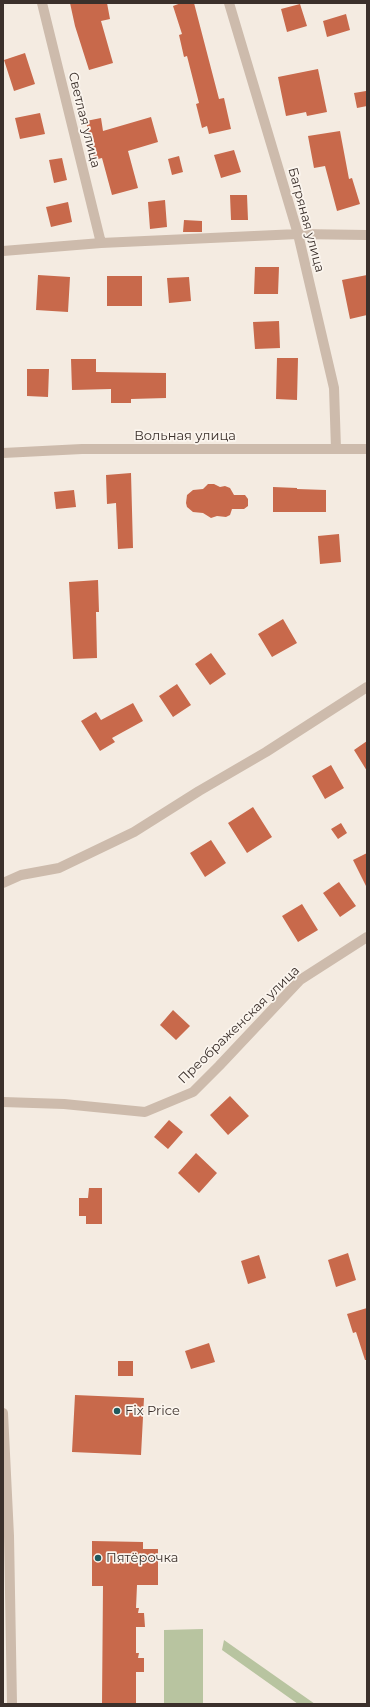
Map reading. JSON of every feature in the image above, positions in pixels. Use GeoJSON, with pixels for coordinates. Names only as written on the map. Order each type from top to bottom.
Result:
{"type":"FeatureCollection","features":[{"type":"Feature","properties":{"kind":"street","name":"Светлая улица"},"geometry":{"type":"LineString","coordinates":[[42,3],[101,243]]}},
{"type":"Feature","properties":{"kind":"street","name":"Багряная улица"},"geometry":{"type":"LineString","coordinates":[[229,3],[298,234],[334,388],[336,449]]}},
{"type":"Feature","properties":{"kind":"street"},"geometry":{"type":"LineString","coordinates":[[3,251],[101,243],[298,234],[367,235]]}},
{"type":"Feature","properties":{"kind":"street","name":"Вольная улица"},"geometry":{"type":"LineString","coordinates":[[3,453],[82,449],[367,449]]}},
{"type":"Feature","properties":{"kind":"street"},"geometry":{"type":"LineString","coordinates":[[3,883],[21,875],[59,868],[134,832],[199,791],[266,752],[367,687]]}},
{"type":"Feature","properties":{"kind":"street","name":"Преображенская улица"},"geometry":{"type":"LineString","coordinates":[[3,1102],[64,1104],[145,1112],[192,1092],[219,1066],[300,980],[367,937]]}},
{"type":"Feature","properties":{"kind":"street"},"geometry":{"type":"LineString","coordinates":[[3,1413],[9,1536],[12,1704]]}},
{"type":"Feature","properties":{"kind":"green space"},"geometry":{"type":"Polygon","coordinates":[[[203,1629],[203,1704],[164,1704],[164,1630],[203,1629]]]}},
{"type":"Feature","properties":{"kind":"green space"},"geometry":{"type":"Polygon","coordinates":[[[224,1640],[315,1704],[298,1704],[222,1650],[224,1640]]]}},
{"type":"Feature","properties":{"kind":"building"},"geometry":{"type":"Polygon","coordinates":[[[70,3],[107,3],[110,19],[101,21],[113,63],[89,70],[75,26],[70,3]]]}},
{"type":"Feature","properties":{"kind":"building"},"geometry":{"type":"Polygon","coordinates":[[[181,3],[194,3],[219,99],[224,98],[231,129],[209,134],[207,126],[202,128],[196,104],[199,103],[187,56],[184,57],[179,35],[182,34],[173,6],[181,3]]]}},
{"type":"Feature","properties":{"kind":"building"},"geometry":{"type":"Polygon","coordinates":[[[300,4],[307,26],[287,32],[281,9],[300,4]]]}},
{"type":"Feature","properties":{"kind":"building"},"geometry":{"type":"Polygon","coordinates":[[[346,14],[350,30],[327,37],[323,21],[346,14]]]}},
{"type":"Feature","properties":{"kind":"building"},"geometry":{"type":"Polygon","coordinates":[[[25,53],[35,84],[14,91],[4,60],[25,53]]]}},
{"type":"Feature","properties":{"kind":"building"},"geometry":{"type":"Polygon","coordinates":[[[318,69],[327,112],[307,116],[306,112],[286,116],[278,77],[318,69]]]}},
{"type":"Feature","properties":{"kind":"building"},"geometry":{"type":"Polygon","coordinates":[[[366,91],[367,106],[357,108],[354,93],[366,91]]]}},
{"type":"Feature","properties":{"kind":"building"},"geometry":{"type":"Polygon","coordinates":[[[40,113],[45,134],[20,139],[15,118],[40,113]]]}},
{"type":"Feature","properties":{"kind":"building"},"geometry":{"type":"Polygon","coordinates":[[[151,117],[158,142],[128,151],[138,188],[112,195],[102,158],[94,160],[86,121],[101,118],[103,131],[151,117]]]}},
{"type":"Feature","properties":{"kind":"building"},"geometry":{"type":"Polygon","coordinates":[[[340,131],[349,179],[352,178],[360,204],[337,211],[325,166],[314,168],[308,136],[340,131]]]}},
{"type":"Feature","properties":{"kind":"building"},"geometry":{"type":"Polygon","coordinates":[[[234,150],[241,172],[221,178],[214,155],[234,150]]]}},
{"type":"Feature","properties":{"kind":"building"},"geometry":{"type":"Polygon","coordinates":[[[179,156],[183,172],[172,175],[168,159],[179,156]]]}},
{"type":"Feature","properties":{"kind":"building"},"geometry":{"type":"Polygon","coordinates":[[[62,158],[67,180],[54,183],[49,160],[62,158]]]}},
{"type":"Feature","properties":{"kind":"building"},"geometry":{"type":"Polygon","coordinates":[[[230,195],[247,195],[248,220],[231,220],[230,195]]]}},
{"type":"Feature","properties":{"kind":"building"},"geometry":{"type":"Polygon","coordinates":[[[165,200],[167,227],[150,229],[148,202],[165,200]]]}},
{"type":"Feature","properties":{"kind":"building"},"geometry":{"type":"Polygon","coordinates":[[[68,202],[72,222],[51,227],[46,207],[68,202]]]}},
{"type":"Feature","properties":{"kind":"building"},"geometry":{"type":"Polygon","coordinates":[[[184,220],[202,221],[202,232],[183,232],[184,220]]]}},
{"type":"Feature","properties":{"kind":"building"},"geometry":{"type":"Polygon","coordinates":[[[255,267],[279,267],[278,294],[254,294],[255,267]]]}},
{"type":"Feature","properties":{"kind":"building"},"geometry":{"type":"Polygon","coordinates":[[[38,275],[70,277],[68,312],[36,310],[38,275]]]}},
{"type":"Feature","properties":{"kind":"building"},"geometry":{"type":"Polygon","coordinates":[[[367,275],[367,315],[350,319],[342,280],[367,275]]]}},
{"type":"Feature","properties":{"kind":"building"},"geometry":{"type":"Polygon","coordinates":[[[107,276],[142,276],[142,306],[107,306],[107,276]]]}},
{"type":"Feature","properties":{"kind":"building"},"geometry":{"type":"Polygon","coordinates":[[[189,277],[191,301],[169,303],[167,278],[189,277]]]}},
{"type":"Feature","properties":{"kind":"building"},"geometry":{"type":"Polygon","coordinates":[[[279,321],[280,348],[255,349],[253,322],[279,321]]]}},
{"type":"Feature","properties":{"kind":"building"},"geometry":{"type":"Polygon","coordinates":[[[277,358],[298,358],[297,400],[276,399],[277,358]]]}},
{"type":"Feature","properties":{"kind":"building"},"geometry":{"type":"Polygon","coordinates":[[[71,359],[96,359],[96,372],[166,373],[166,398],[131,399],[131,403],[111,403],[111,389],[72,390],[71,359]]]}},
{"type":"Feature","properties":{"kind":"building"},"geometry":{"type":"Polygon","coordinates":[[[27,369],[49,369],[48,397],[27,396],[27,369]]]}},
{"type":"Feature","properties":{"kind":"building"},"geometry":{"type":"Polygon","coordinates":[[[131,473],[133,548],[118,549],[116,503],[107,504],[106,475],[131,473]]]}},
{"type":"Feature","properties":{"kind":"building"},"geometry":{"type":"Polygon","coordinates":[[[208,484],[230,488],[234,495],[245,495],[248,499],[248,506],[244,509],[232,509],[230,515],[226,517],[217,516],[211,518],[203,513],[193,512],[187,507],[187,495],[193,490],[203,489],[208,484]]]}},
{"type":"Feature","properties":{"kind":"building"},"geometry":{"type":"Polygon","coordinates":[[[273,487],[326,490],[326,512],[273,512],[273,487]]]}},
{"type":"Feature","properties":{"kind":"building"},"geometry":{"type":"Polygon","coordinates":[[[74,490],[76,507],[56,509],[54,492],[74,490]]]}},
{"type":"Feature","properties":{"kind":"building"},"geometry":{"type":"Polygon","coordinates":[[[339,534],[341,562],[320,564],[318,536],[339,534]]]}},
{"type":"Feature","properties":{"kind":"building"},"geometry":{"type":"Polygon","coordinates":[[[98,580],[99,612],[96,612],[97,658],[73,659],[69,582],[98,580]]]}},
{"type":"Feature","properties":{"kind":"building"},"geometry":{"type":"Polygon","coordinates":[[[283,619],[297,643],[272,657],[258,634],[283,619]]]}},
{"type":"Feature","properties":{"kind":"building"},"geometry":{"type":"Polygon","coordinates":[[[211,653],[226,674],[210,685],[195,664],[211,653]]]}},
{"type":"Feature","properties":{"kind":"building"},"geometry":{"type":"Polygon","coordinates":[[[177,684],[191,705],[173,717],[159,696],[177,684]]]}},
{"type":"Feature","properties":{"kind":"building"},"geometry":{"type":"Polygon","coordinates":[[[133,703],[143,721],[112,738],[115,742],[100,751],[81,721],[96,712],[101,720],[133,703]]]}},
{"type":"Feature","properties":{"kind":"building"},"geometry":{"type":"Polygon","coordinates":[[[367,741],[367,771],[354,750],[367,741]]]}},
{"type":"Feature","properties":{"kind":"building"},"geometry":{"type":"Polygon","coordinates":[[[331,765],[344,788],[325,799],[312,776],[331,765]]]}},
{"type":"Feature","properties":{"kind":"building"},"geometry":{"type":"Polygon","coordinates":[[[253,807],[272,837],[247,853],[228,823],[253,807]]]}},
{"type":"Feature","properties":{"kind":"building"},"geometry":{"type":"Polygon","coordinates":[[[341,823],[347,833],[338,839],[331,829],[341,823]]]}},
{"type":"Feature","properties":{"kind":"building"},"geometry":{"type":"Polygon","coordinates":[[[211,840],[226,863],[205,877],[190,853],[211,840]]]}},
{"type":"Feature","properties":{"kind":"building"},"geometry":{"type":"Polygon","coordinates":[[[367,853],[367,888],[353,860],[367,853]]]}},
{"type":"Feature","properties":{"kind":"building"},"geometry":{"type":"Polygon","coordinates":[[[339,882],[356,906],[340,917],[323,893],[339,882]]]}},
{"type":"Feature","properties":{"kind":"building"},"geometry":{"type":"Polygon","coordinates":[[[302,904],[318,930],[298,942],[282,916],[302,904]]]}},
{"type":"Feature","properties":{"kind":"building"},"geometry":{"type":"Polygon","coordinates":[[[173,1010],[190,1026],[176,1040],[160,1025],[173,1010]]]}},
{"type":"Feature","properties":{"kind":"building"},"geometry":{"type":"Polygon","coordinates":[[[230,1096],[249,1116],[228,1135],[210,1115],[230,1096]]]}},
{"type":"Feature","properties":{"kind":"building"},"geometry":{"type":"Polygon","coordinates":[[[169,1120],[183,1132],[168,1149],[154,1137],[169,1120]]]}},
{"type":"Feature","properties":{"kind":"building"},"geometry":{"type":"Polygon","coordinates":[[[196,1153],[217,1173],[199,1193],[178,1173],[196,1153]]]}},
{"type":"Feature","properties":{"kind":"building"},"geometry":{"type":"Polygon","coordinates":[[[89,1188],[102,1188],[102,1224],[86,1224],[86,1216],[79,1216],[79,1198],[88,1198],[89,1188]]]}},
{"type":"Feature","properties":{"kind":"building"},"geometry":{"type":"Polygon","coordinates":[[[348,1253],[356,1280],[336,1287],[328,1260],[348,1253]]]}},
{"type":"Feature","properties":{"kind":"building"},"geometry":{"type":"Polygon","coordinates":[[[259,1255],[266,1278],[248,1284],[241,1261],[259,1255]]]}},
{"type":"Feature","properties":{"kind":"building"},"geometry":{"type":"Polygon","coordinates":[[[367,1308],[367,1360],[365,1360],[356,1332],[353,1333],[347,1314],[367,1308]]]}},
{"type":"Feature","properties":{"kind":"building"},"geometry":{"type":"Polygon","coordinates":[[[209,1343],[215,1362],[191,1369],[185,1351],[209,1343]]]}},
{"type":"Feature","properties":{"kind":"building"},"geometry":{"type":"Polygon","coordinates":[[[118,1361],[133,1361],[133,1376],[118,1376],[118,1361]]]}},
{"type":"Feature","properties":{"kind":"building"},"geometry":{"type":"Polygon","coordinates":[[[75,1395],[144,1398],[141,1455],[72,1452],[75,1395]]]}},
{"type":"Feature","properties":{"kind":"building"},"geometry":{"type":"Polygon","coordinates":[[[92,1541],[143,1542],[143,1549],[158,1549],[158,1585],[137,1585],[136,1608],[139,1608],[138,1613],[144,1613],[145,1627],[136,1627],[136,1653],[139,1653],[138,1658],[144,1658],[144,1672],[136,1672],[136,1704],[102,1704],[103,1586],[92,1586],[92,1541]]]}},
{"type":"Feature","properties":{"kind":"place","name":"Fix Price"},"geometry":{"type":"Point","coordinates":[117,1411]}},
{"type":"Feature","properties":{"kind":"place","name":"Пятёрочка"},"geometry":{"type":"Point","coordinates":[98,1558]}}]}
